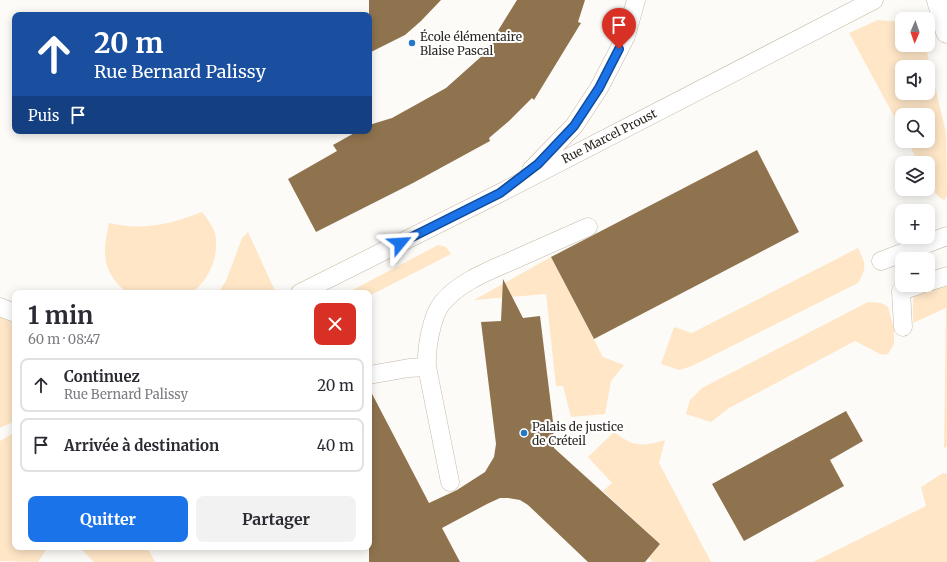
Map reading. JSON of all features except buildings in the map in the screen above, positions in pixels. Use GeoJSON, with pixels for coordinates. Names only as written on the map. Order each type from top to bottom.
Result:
{"type":"FeatureCollection","features":[{"type":"Feature","properties":{"kind":"street"},"geometry":{"type":"LineString","coordinates":[[938,0],[947,32]]}},
{"type":"Feature","properties":{"kind":"lane"},"geometry":{"type":"LineString","coordinates":[[500,193],[538,164],[574,126],[599,88],[626,36],[636,0]]}},
{"type":"Feature","properties":{"kind":"lane","name":"Rue Marcel Proust"},"geometry":{"type":"LineString","coordinates":[[306,290],[500,193],[874,0]]}},
{"type":"Feature","properties":{"kind":"lane"},"geometry":{"type":"LineString","coordinates":[[450,482],[427,367],[427,346],[432,328],[442,303],[461,286],[480,275],[588,227]]}},
{"type":"Feature","properties":{"kind":"lane"},"geometry":{"type":"LineString","coordinates":[[881,262],[947,236]]}},
{"type":"Feature","properties":{"kind":"lane"},"geometry":{"type":"LineString","coordinates":[[935,280],[947,276]]}},
{"type":"Feature","properties":{"kind":"lane"},"geometry":{"type":"LineString","coordinates":[[901,292],[903,327]]}},
{"type":"Feature","properties":{"kind":"lane"},"geometry":{"type":"LineString","coordinates":[[0,307],[12,312]]}},
{"type":"Feature","properties":{"kind":"lane"},"geometry":{"type":"LineString","coordinates":[[372,374],[409,368],[427,367]]}},
{"type":"Feature","properties":{"kind":"shaded area"},"geometry":{"type":"Polygon","coordinates":[[[878,20],[895,21],[895,52],[927,52],[929,60],[895,60],[895,100],[935,100],[935,87],[946,133],[947,196],[944,200],[935,192],[935,156],[915,156],[911,148],[935,148],[935,108],[895,108],[895,118],[849,33],[878,20]]]}},
{"type":"Feature","properties":{"kind":"shaded area"},"geometry":{"type":"Polygon","coordinates":[[[202,212],[215,233],[216,250],[212,267],[203,282],[195,290],[124,290],[108,270],[106,262],[105,244],[109,223],[145,226],[179,220],[202,212]]]}},
{"type":"Feature","properties":{"kind":"shaded area"},"geometry":{"type":"Polygon","coordinates":[[[248,232],[275,290],[220,290],[226,281],[242,238],[248,232]]]}},
{"type":"Feature","properties":{"kind":"shaded area"},"geometry":{"type":"Polygon","coordinates":[[[438,245],[446,247],[451,254],[372,294],[372,290],[353,290],[438,245]]]}},
{"type":"Feature","properties":{"kind":"shaded area"},"geometry":{"type":"Polygon","coordinates":[[[858,248],[863,258],[864,269],[858,283],[692,366],[679,370],[661,364],[674,327],[692,333],[858,248]]]}},
{"type":"Feature","properties":{"kind":"shaded area"},"geometry":{"type":"Polygon","coordinates":[[[551,257],[603,357],[624,365],[611,381],[605,414],[571,417],[563,386],[556,386],[546,294],[474,300],[551,257]]]}},
{"type":"Feature","properties":{"kind":"shaded area"},"geometry":{"type":"Polygon","coordinates":[[[947,285],[947,446],[944,448],[946,308],[913,323],[913,300],[917,292],[935,292],[935,288],[947,285]]]}},
{"type":"Feature","properties":{"kind":"shaded area"},"geometry":{"type":"Polygon","coordinates":[[[868,302],[881,303],[888,307],[894,329],[894,344],[888,354],[882,355],[855,341],[729,408],[711,422],[686,414],[690,400],[702,388],[868,302]]]}},
{"type":"Feature","properties":{"kind":"shaded area"},"geometry":{"type":"Polygon","coordinates":[[[0,317],[12,322],[12,422],[0,428],[0,317]]]}},
{"type":"Feature","properties":{"kind":"shaded area"},"geometry":{"type":"Polygon","coordinates":[[[614,432],[627,441],[638,444],[650,444],[665,440],[659,463],[711,562],[652,562],[649,556],[660,544],[603,491],[612,483],[588,457],[614,432]]]}},
{"type":"Feature","properties":{"kind":"shaded area"},"geometry":{"type":"Polygon","coordinates":[[[12,434],[12,550],[46,550],[38,562],[0,561],[0,441],[12,434]]]}},
{"type":"Feature","properties":{"kind":"shaded area"},"geometry":{"type":"Polygon","coordinates":[[[943,473],[947,474],[947,562],[813,562],[926,506],[921,487],[943,473]]]}},
{"type":"Feature","properties":{"kind":"shaded area"},"geometry":{"type":"Polygon","coordinates":[[[82,550],[149,550],[155,562],[94,562],[82,550]]]}},
{"type":"Feature","properties":{"kind":"place","name":"École élémentaire Blaise Pascal"},"geometry":{"type":"Point","coordinates":[412,43]}},
{"type":"Feature","properties":{"kind":"place","name":"Palais de justice de Créteil"},"geometry":{"type":"Point","coordinates":[524,433]}},
{"type":"Feature","properties":{"kind":"route"},"geometry":{"type":"LineString","coordinates":[[400,243],[500,193],[538,164],[574,126],[599,88],[619,49]]}}]}
